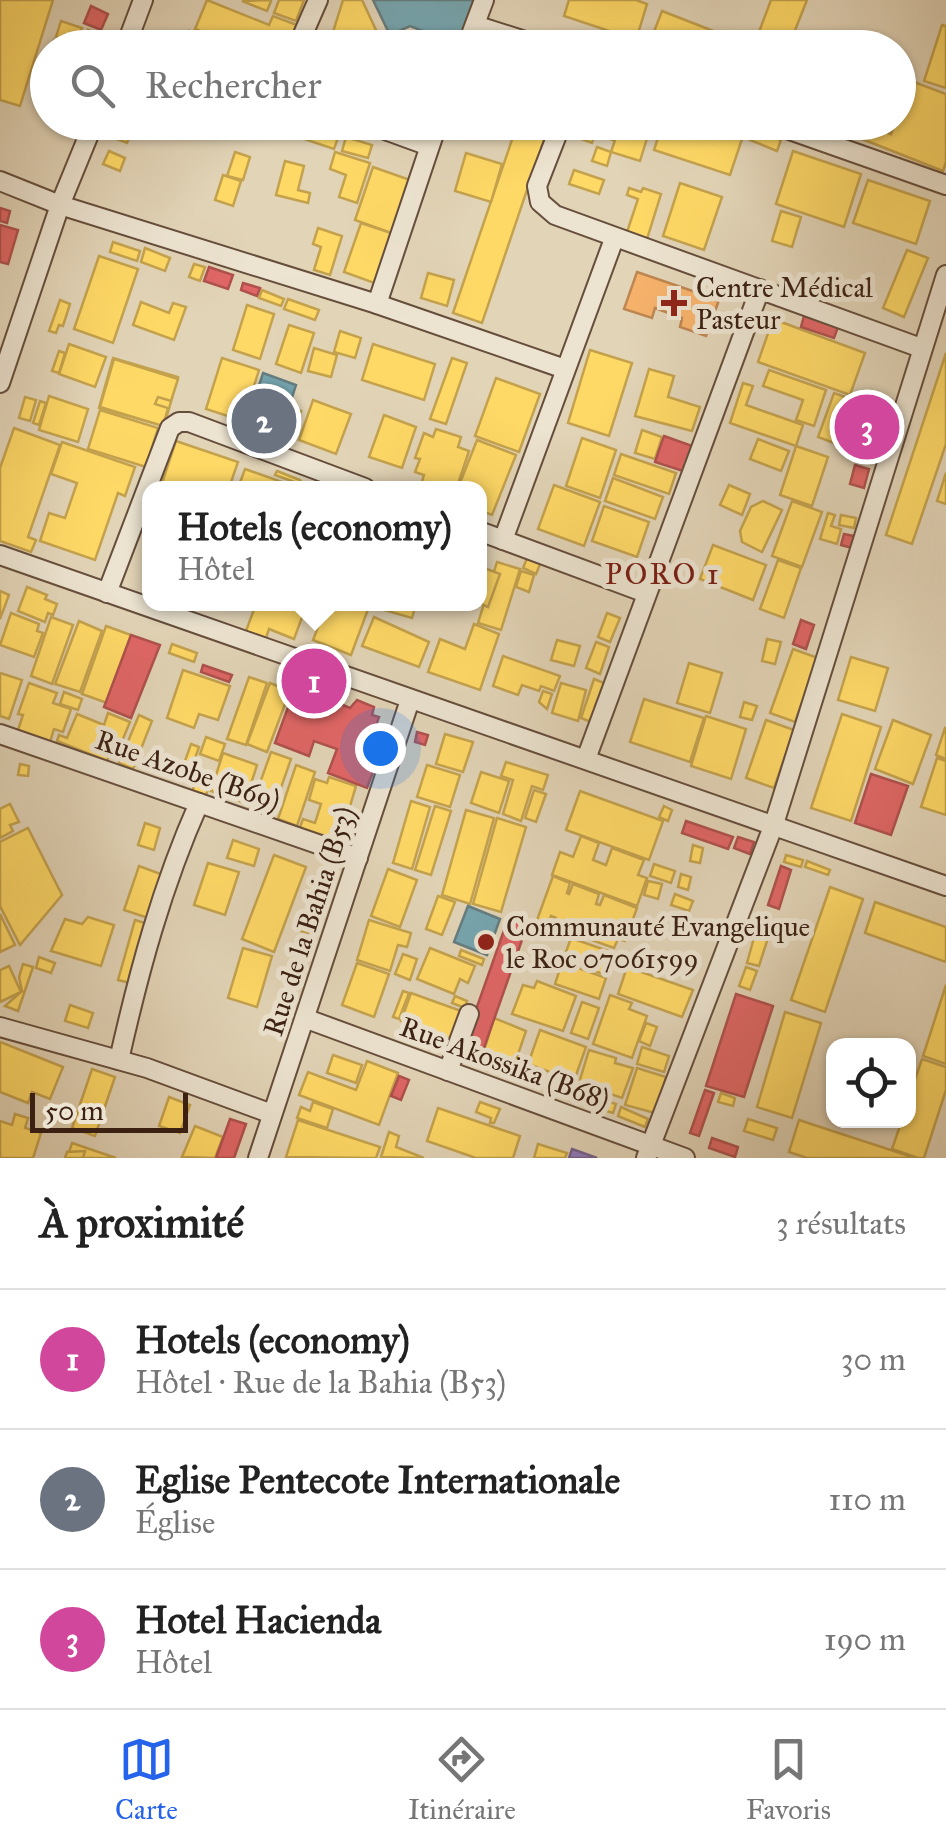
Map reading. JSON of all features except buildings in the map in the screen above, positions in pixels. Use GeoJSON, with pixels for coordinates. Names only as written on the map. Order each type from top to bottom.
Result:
{"type":"FeatureCollection","features":[{"type":"Feature","properties":{"kind":"street"},"geometry":{"type":"LineString","coordinates":[[132,30],[144,0]]}},
{"type":"Feature","properties":{"kind":"street"},"geometry":{"type":"LineString","coordinates":[[305,30],[318,0]]}},
{"type":"Feature","properties":{"kind":"street"},"geometry":{"type":"LineString","coordinates":[[473,30],[484,0]]}},
{"type":"Feature","properties":{"kind":"street"},"geometry":{"type":"LineString","coordinates":[[475,26],[488,30]]}},
{"type":"Feature","properties":{"kind":"street"},"geometry":{"type":"LineString","coordinates":[[1,377],[87,140]]}},
{"type":"Feature","properties":{"kind":"street"},"geometry":{"type":"LineString","coordinates":[[412,140],[429,146]]}},
{"type":"Feature","properties":{"kind":"street"},"geometry":{"type":"LineString","coordinates":[[377,304],[431,140]]}},
{"type":"Feature","properties":{"kind":"street"},"geometry":{"type":"LineString","coordinates":[[555,140],[538,186],[540,202],[555,215],[922,348]]}},
{"type":"Feature","properties":{"kind":"street"},"geometry":{"type":"LineString","coordinates":[[818,140],[946,185]]}},
{"type":"Feature","properties":{"kind":"street"},"geometry":{"type":"LineString","coordinates":[[0,182],[565,369]]}},
{"type":"Feature","properties":{"kind":"street"},"geometry":{"type":"LineString","coordinates":[[503,540],[614,238]]}},
{"type":"Feature","properties":{"kind":"street"},"geometry":{"type":"LineString","coordinates":[[648,1152],[774,824],[946,276]]}},
{"type":"Feature","properties":{"kind":"street"},"geometry":{"type":"LineString","coordinates":[[586,759],[760,289]]}},
{"type":"Feature","properties":{"kind":"street"},"geometry":{"type":"LineString","coordinates":[[150,481],[170,428],[179,422],[189,422],[346,481]]}},
{"type":"Feature","properties":{"kind":"street"},"geometry":{"type":"LineString","coordinates":[[107,594],[142,502]]}},
{"type":"Feature","properties":{"kind":"street"},"geometry":{"type":"LineString","coordinates":[[487,534],[646,593]]}},
{"type":"Feature","properties":{"kind":"street"},"geometry":{"type":"LineString","coordinates":[[0,556],[142,606]]}},
{"type":"Feature","properties":{"kind":"street"},"geometry":{"type":"LineString","coordinates":[[156,611],[946,886]]}},
{"type":"Feature","properties":{"kind":"street","name":"Rue de la Bahia (B53)"},"geometry":{"type":"LineString","coordinates":[[258,1158],[410,700]]}},
{"type":"Feature","properties":{"kind":"street","name":"Rue Azobe (B69)"},"geometry":{"type":"LineString","coordinates":[[0,734],[358,858]]}},
{"type":"Feature","properties":{"kind":"street"},"geometry":{"type":"LineString","coordinates":[[119,1060],[150,933],[177,852],[200,803]]}},
{"type":"Feature","properties":{"kind":"street"},"geometry":{"type":"LineString","coordinates":[[448,1071],[469,1014]]}},
{"type":"Feature","properties":{"kind":"street","name":"Rue Akossika (B68)"},"geometry":{"type":"LineString","coordinates":[[307,1019],[648,1152],[684,1158]]}},
{"type":"Feature","properties":{"kind":"street"},"geometry":{"type":"LineString","coordinates":[[0,1027],[119,1060],[272,1114]]}},
{"type":"Feature","properties":{"kind":"place","name":"Centre Médical Pasteur"},"geometry":{"type":"Point","coordinates":[674,303]}},
{"type":"Feature","properties":{"kind":"place","name":"Eglise Pentecote Internationale"},"geometry":{"type":"Point","coordinates":[264,421]}},
{"type":"Feature","properties":{"kind":"place","name":"Hotel Hacienda"},"geometry":{"type":"Point","coordinates":[867,427]}},
{"type":"Feature","properties":{"kind":"place","name":"Hotels (economy)"},"geometry":{"type":"Point","coordinates":[314,681]}},
{"type":"Feature","properties":{"kind":"place","name":"Communauté Evangelique le Roc 07061599"},"geometry":{"type":"Point","coordinates":[486,942]}},
{"type":"Feature","properties":{"kind":"district","name":"PORO 1"},"geometry":{"type":"Point","coordinates":[663,574]}}]}
